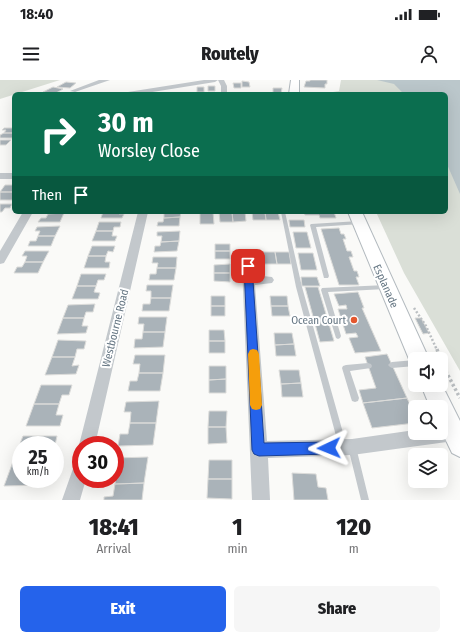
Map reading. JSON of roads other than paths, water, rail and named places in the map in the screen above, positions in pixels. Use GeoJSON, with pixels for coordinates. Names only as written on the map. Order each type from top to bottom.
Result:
{"type":"FeatureCollection","features":[{"type":"Feature","properties":{"kind":"main road"},"geometry":{"type":"LineString","coordinates":[[294,80],[294,92]]}},
{"type":"Feature","properties":{"kind":"main road","name":"Esplanade"},"geometry":{"type":"LineString","coordinates":[[357,217],[386,287],[416,352]]}},
{"type":"Feature","properties":{"kind":"main road"},"geometry":{"type":"LineString","coordinates":[[434,392],[457,439]]}},
{"type":"Feature","properties":{"kind":"street"},"geometry":{"type":"LineString","coordinates":[[73,91],[89,88],[95,83],[107,80]]}},
{"type":"Feature","properties":{"kind":"street"},"geometry":{"type":"LineString","coordinates":[[134,92],[149,87],[192,81],[215,80]]}},
{"type":"Feature","properties":{"kind":"street"},"geometry":{"type":"LineString","coordinates":[[221,80],[224,86],[224,92]]}},
{"type":"Feature","properties":{"kind":"street"},"geometry":{"type":"LineString","coordinates":[[0,176],[12,176]]}},
{"type":"Feature","properties":{"kind":"street"},"geometry":{"type":"LineString","coordinates":[[0,260],[27,214]]}},
{"type":"Feature","properties":{"kind":"street","name":"Westbourne Road"},"geometry":{"type":"LineString","coordinates":[[89,436],[143,214]]}},
{"type":"Feature","properties":{"kind":"street"},"geometry":{"type":"LineString","coordinates":[[248,266],[261,500]]}},
{"type":"Feature","properties":{"kind":"street"},"geometry":{"type":"LineString","coordinates":[[249,280],[268,280]]}},
{"type":"Feature","properties":{"kind":"street"},"geometry":{"type":"LineString","coordinates":[[259,450],[348,447],[457,439]]}},
{"type":"Feature","properties":{"kind":"street"},"geometry":{"type":"LineString","coordinates":[[71,500],[75,488]]}},
{"type":"Feature","properties":{"kind":"lane"},"geometry":{"type":"LineString","coordinates":[[283,214],[299,287],[365,500]]}},
{"type":"Feature","properties":{"kind":"lane"},"geometry":{"type":"LineString","coordinates":[[326,276],[313,225],[357,217]]}},
{"type":"Feature","properties":{"kind":"lane"},"geometry":{"type":"LineString","coordinates":[[338,336],[324,290],[386,287]]}},
{"type":"Feature","properties":{"kind":"lane"},"geometry":{"type":"LineString","coordinates":[[392,364],[408,363]]}},
{"type":"Feature","properties":{"kind":"lane"},"geometry":{"type":"LineString","coordinates":[[355,398],[346,368],[368,366]]}},
{"type":"Feature","properties":{"kind":"place","name":"Ocean Court"},"geometry":{"type":"Point","coordinates":[354,320]}}]}
